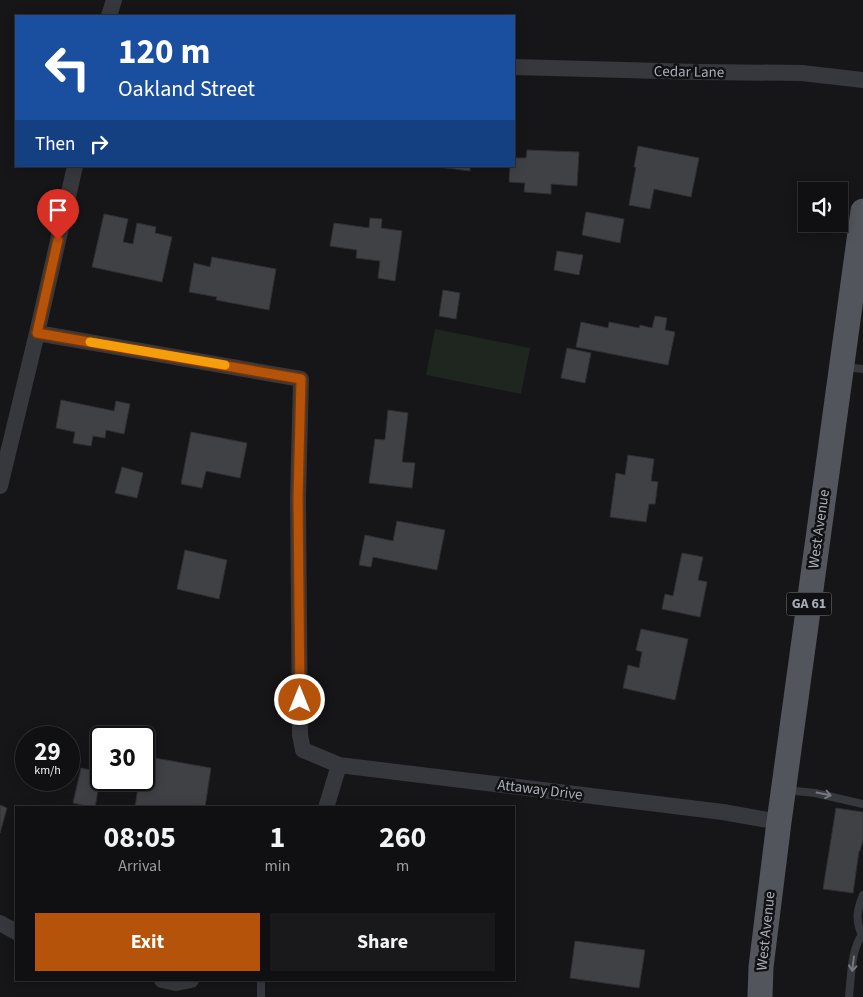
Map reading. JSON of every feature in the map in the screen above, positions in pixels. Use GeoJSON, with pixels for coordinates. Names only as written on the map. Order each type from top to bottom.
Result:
{"type":"FeatureCollection","features":[{"type":"Feature","properties":{"kind":"main road","name":"West Avenue"},"geometry":{"type":"LineString","coordinates":[[760,997],[762,958],[783,790],[852,368],[863,211]]}},
{"type":"Feature","properties":{"kind":"street"},"geometry":{"type":"LineString","coordinates":[[110,15],[114,0]]}},
{"type":"Feature","properties":{"kind":"street","name":"Cedar Lane"},"geometry":{"type":"LineString","coordinates":[[515,67],[802,73],[863,80]]}},
{"type":"Feature","properties":{"kind":"street"},"geometry":{"type":"LineString","coordinates":[[0,486],[75,167]]}},
{"type":"Feature","properties":{"kind":"street","name":"Attaway Drive"},"geometry":{"type":"LineString","coordinates":[[37,333],[301,379],[298,498],[300,734],[303,750],[339,765],[723,812],[779,822]]}},
{"type":"Feature","properties":{"kind":"street"},"geometry":{"type":"LineString","coordinates":[[327,806],[339,765]]}},
{"type":"Feature","properties":{"kind":"street"},"geometry":{"type":"LineString","coordinates":[[0,923],[15,931]]}},
{"type":"Feature","properties":{"kind":"street"},"geometry":{"type":"LineString","coordinates":[[167,981],[176,983],[186,981]]}},
{"type":"Feature","properties":{"kind":"lane"},"geometry":{"type":"LineString","coordinates":[[783,790],[815,792],[863,804]]}},
{"type":"Feature","properties":{"kind":"lane"},"geometry":{"type":"LineString","coordinates":[[849,997],[855,950],[862,934],[857,920],[857,911],[863,895]]}},
{"type":"Feature","properties":{"kind":"lane"},"geometry":{"type":"LineString","coordinates":[[261,981],[261,997]]}},
{"type":"Feature","properties":{"kind":"shaded area"},"geometry":{"type":"Polygon","coordinates":[[[435,329],[530,348],[521,394],[426,375],[435,329]]]}},
{"type":"Feature","properties":{"kind":"building"},"geometry":{"type":"Polygon","coordinates":[[[638,146],[699,158],[691,197],[654,189],[650,209],[629,205],[638,146]]]}},
{"type":"Feature","properties":{"kind":"building"},"geometry":{"type":"Polygon","coordinates":[[[527,150],[579,152],[577,186],[551,184],[551,194],[524,192],[525,183],[509,182],[510,167],[515,167],[515,158],[526,158],[527,150]]]}},
{"type":"Feature","properties":{"kind":"building"},"geometry":{"type":"Polygon","coordinates":[[[439,167],[470,167],[470,171],[439,167]]]}},
{"type":"Feature","properties":{"kind":"building"},"geometry":{"type":"Polygon","coordinates":[[[586,212],[624,219],[620,243],[582,235],[586,212]]]}},
{"type":"Feature","properties":{"kind":"building"},"geometry":{"type":"Polygon","coordinates":[[[104,214],[128,219],[123,242],[133,244],[137,223],[156,227],[155,233],[172,237],[162,282],[92,267],[104,214]]]}},
{"type":"Feature","properties":{"kind":"building"},"geometry":{"type":"Polygon","coordinates":[[[370,218],[382,219],[381,228],[402,231],[395,281],[378,278],[380,261],[356,258],[357,250],[330,246],[334,223],[369,228],[370,218]]]}},
{"type":"Feature","properties":{"kind":"building"},"geometry":{"type":"Polygon","coordinates":[[[557,251],[583,255],[579,275],[554,270],[557,251]]]}},
{"type":"Feature","properties":{"kind":"building"},"geometry":{"type":"Polygon","coordinates":[[[212,257],[276,269],[269,310],[216,300],[217,297],[189,292],[194,263],[210,267],[212,257]]]}},
{"type":"Feature","properties":{"kind":"building"},"geometry":{"type":"Polygon","coordinates":[[[443,290],[460,293],[456,319],[439,316],[443,290]]]}},
{"type":"Feature","properties":{"kind":"building"},"geometry":{"type":"Polygon","coordinates":[[[655,316],[667,318],[665,330],[675,332],[668,365],[576,347],[581,322],[608,328],[609,322],[639,328],[640,325],[652,328],[655,316]]]}},
{"type":"Feature","properties":{"kind":"building"},"geometry":{"type":"Polygon","coordinates":[[[567,348],[591,353],[585,383],[561,378],[567,348]]]}},
{"type":"Feature","properties":{"kind":"building"},"geometry":{"type":"Polygon","coordinates":[[[61,400],[114,411],[116,401],[130,404],[124,434],[106,430],[105,438],[93,436],[91,446],[73,443],[75,432],[56,428],[61,400]]]}},
{"type":"Feature","properties":{"kind":"building"},"geometry":{"type":"Polygon","coordinates":[[[388,410],[408,413],[402,462],[415,463],[412,488],[369,483],[375,439],[385,440],[388,410]]]}},
{"type":"Feature","properties":{"kind":"building"},"geometry":{"type":"Polygon","coordinates":[[[191,432],[247,443],[240,478],[206,471],[202,488],[181,484],[191,432]]]}},
{"type":"Feature","properties":{"kind":"building"},"geometry":{"type":"Polygon","coordinates":[[[628,455],[654,459],[651,481],[658,482],[655,504],[649,504],[646,522],[610,517],[616,473],[625,475],[628,455]]]}},
{"type":"Feature","properties":{"kind":"building"},"geometry":{"type":"Polygon","coordinates":[[[122,467],[143,473],[137,498],[115,493],[122,467]]]}},
{"type":"Feature","properties":{"kind":"building"},"geometry":{"type":"Polygon","coordinates":[[[397,521],[445,530],[437,570],[373,557],[371,567],[359,565],[365,535],[393,541],[397,521]]]}},
{"type":"Feature","properties":{"kind":"building"},"geometry":{"type":"Polygon","coordinates":[[[185,550],[227,560],[219,599],[177,589],[185,550]]]}},
{"type":"Feature","properties":{"kind":"building"},"geometry":{"type":"Polygon","coordinates":[[[682,553],[703,557],[698,580],[707,582],[700,617],[662,609],[665,594],[673,596],[682,553]]]}},
{"type":"Feature","properties":{"kind":"building"},"geometry":{"type":"Polygon","coordinates":[[[641,629],[688,639],[675,700],[623,688],[628,665],[639,668],[642,652],[636,650],[641,629]]]}},
{"type":"Feature","properties":{"kind":"building"},"geometry":{"type":"Polygon","coordinates":[[[155,758],[211,768],[205,806],[135,806],[137,791],[155,791],[155,758]]]}},
{"type":"Feature","properties":{"kind":"building"},"geometry":{"type":"Polygon","coordinates":[[[81,768],[90,770],[90,791],[98,791],[95,806],[73,803],[76,791],[80,791],[81,768]]]}},
{"type":"Feature","properties":{"kind":"building"},"geometry":{"type":"Polygon","coordinates":[[[0,805],[7,808],[0,833],[0,805]]]}},
{"type":"Feature","properties":{"kind":"building"},"geometry":{"type":"Polygon","coordinates":[[[836,808],[863,812],[863,839],[859,851],[853,893],[823,889],[836,808]]]}},
{"type":"Feature","properties":{"kind":"building"},"geometry":{"type":"Polygon","coordinates":[[[575,941],[645,950],[639,988],[570,978],[575,941]]]}},
{"type":"Feature","properties":{"kind":"slow traffic"},"geometry":{"type":"LineString","coordinates":[[90,342],[225,365]]}},
{"type":"Feature","properties":{"kind":"route"},"geometry":{"type":"LineString","coordinates":[[58,240],[37,333],[301,379],[298,498],[300,700]]}}]}
